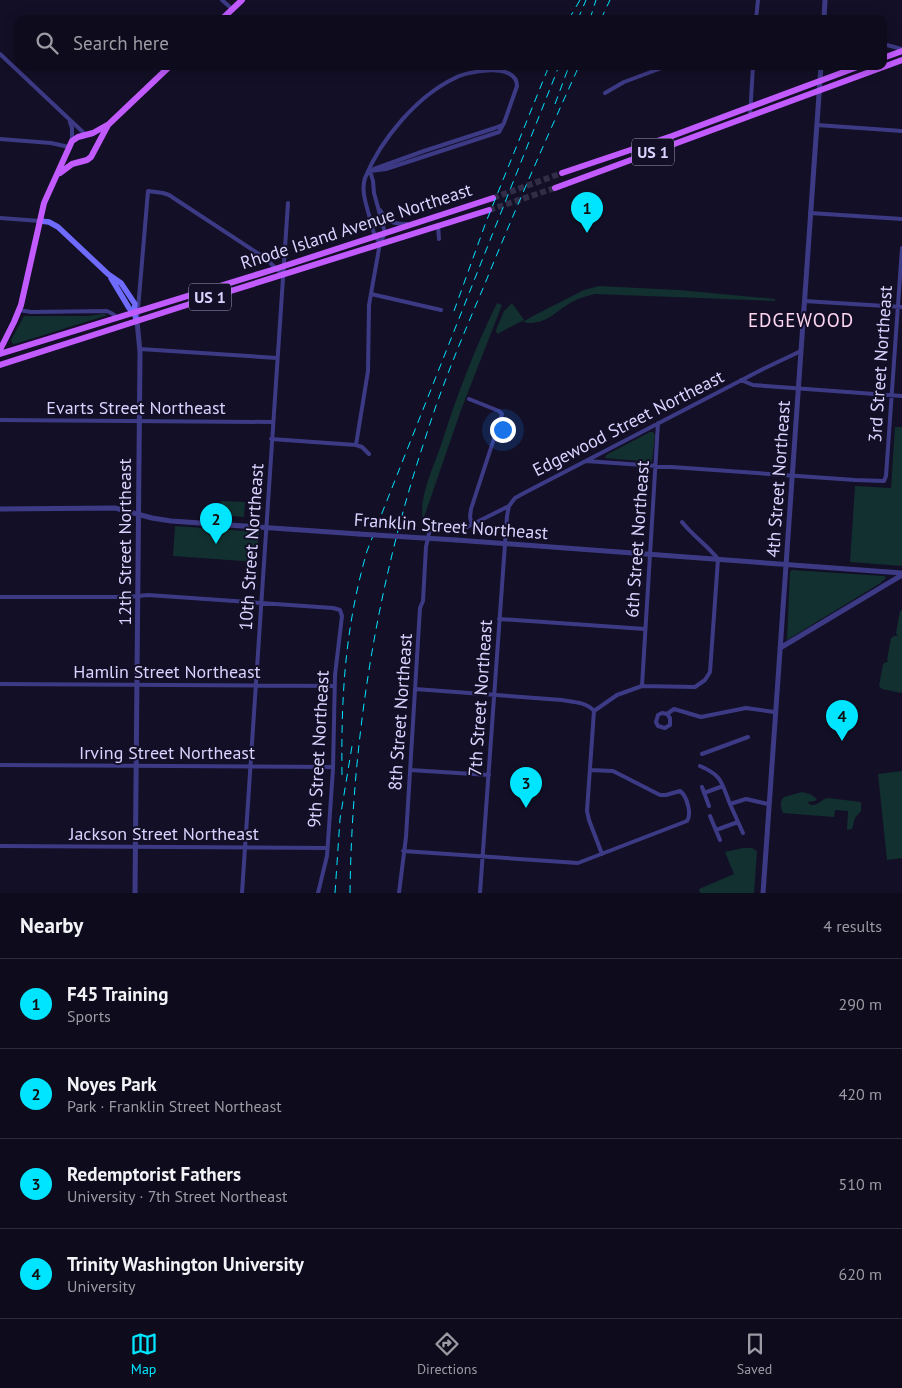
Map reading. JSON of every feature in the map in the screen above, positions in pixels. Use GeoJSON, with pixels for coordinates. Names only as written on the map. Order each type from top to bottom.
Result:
{"type":"FeatureCollection","features":[{"type":"Feature","properties":{"kind":"main road"},"geometry":{"type":"LineString","coordinates":[[226,15],[242,0]]}},
{"type":"Feature","properties":{"kind":"main road"},"geometry":{"type":"LineString","coordinates":[[887,56],[902,50]]}},
{"type":"Feature","properties":{"kind":"main road","name":"US 1"},"geometry":{"type":"LineString","coordinates":[[887,65],[902,60]]}},
{"type":"Feature","properties":{"kind":"main road"},"geometry":{"type":"LineString","coordinates":[[58,174],[78,162],[88,160],[109,124],[166,70]]}},
{"type":"Feature","properties":{"kind":"main road","name":"US 1"},"geometry":{"type":"LineString","coordinates":[[562,174],[647,145],[849,70]]}},
{"type":"Feature","properties":{"kind":"main road","name":"US 1"},"geometry":{"type":"LineString","coordinates":[[555,188],[874,70]]}},
{"type":"Feature","properties":{"kind":"main road"},"geometry":{"type":"LineString","coordinates":[[0,350],[19,310],[46,196],[69,148],[76,138],[87,135],[109,124]]}},
{"type":"Feature","properties":{"kind":"main road"},"geometry":{"type":"LineString","coordinates":[[87,135],[97,145]]}},
{"type":"Feature","properties":{"kind":"main road"},"geometry":{"type":"LineString","coordinates":[[69,148],[78,162]]}},
{"type":"Feature","properties":{"kind":"main road","name":"Rhode Island Avenue Northeast"},"geometry":{"type":"LineString","coordinates":[[0,354],[275,269],[493,198]]}},
{"type":"Feature","properties":{"kind":"main road","name":"Rhode Island Avenue Northeast"},"geometry":{"type":"LineString","coordinates":[[0,365],[282,274],[489,210]]}},
{"type":"Feature","properties":{"kind":"main road"},"geometry":{"type":"LineString","coordinates":[[40,221],[49,222],[58,227],[108,274],[129,308],[136,312],[137,321]]}},
{"type":"Feature","properties":{"kind":"street"},"geometry":{"type":"LineString","coordinates":[[222,0],[232,10]]}},
{"type":"Feature","properties":{"kind":"street"},"geometry":{"type":"LineString","coordinates":[[756,15],[758,0]]}},
{"type":"Feature","properties":{"kind":"street"},"geometry":{"type":"LineString","coordinates":[[824,15],[825,0]]}},
{"type":"Feature","properties":{"kind":"street"},"geometry":{"type":"LineString","coordinates":[[887,45],[902,50]]}},
{"type":"Feature","properties":{"kind":"street"},"geometry":{"type":"LineString","coordinates":[[0,54],[15,68]]}},
{"type":"Feature","properties":{"kind":"street"},"geometry":{"type":"LineString","coordinates":[[17,70],[87,135]]}},
{"type":"Feature","properties":{"kind":"street"},"geometry":{"type":"LineString","coordinates":[[605,93],[624,82],[656,70]]}},
{"type":"Feature","properties":{"kind":"street"},"geometry":{"type":"LineString","coordinates":[[750,117],[753,70]]}},
{"type":"Feature","properties":{"kind":"street","name":"4th Street Northeast"},"geometry":{"type":"LineString","coordinates":[[763,893],[774,712],[820,70]]}},
{"type":"Feature","properties":{"kind":"street"},"geometry":{"type":"LineString","coordinates":[[370,171],[504,124],[517,82],[512,75],[505,71],[478,71],[456,77],[431,94],[406,116],[384,143],[373,160],[370,171],[365,179],[364,196],[374,236],[380,243]]}},
{"type":"Feature","properties":{"kind":"street"},"geometry":{"type":"LineString","coordinates":[[0,139],[54,143],[69,148],[72,127],[67,118]]}},
{"type":"Feature","properties":{"kind":"street"},"geometry":{"type":"LineString","coordinates":[[817,125],[902,131]]}},
{"type":"Feature","properties":{"kind":"street"},"geometry":{"type":"LineString","coordinates":[[356,445],[368,371],[368,310],[380,243],[385,233],[370,171]]}},
{"type":"Feature","properties":{"kind":"street"},"geometry":{"type":"LineString","coordinates":[[136,312],[148,192],[169,195],[265,258],[282,274]]}},
{"type":"Feature","properties":{"kind":"street","name":"10th Street Northeast"},"geometry":{"type":"LineString","coordinates":[[242,893],[288,203]]}},
{"type":"Feature","properties":{"kind":"street"},"geometry":{"type":"LineString","coordinates":[[377,204],[383,215],[391,223],[414,224]]}},
{"type":"Feature","properties":{"kind":"street"},"geometry":{"type":"LineString","coordinates":[[810,212],[902,219]]}},
{"type":"Feature","properties":{"kind":"street"},"geometry":{"type":"LineString","coordinates":[[0,218],[40,221]]}},
{"type":"Feature","properties":{"kind":"street"},"geometry":{"type":"LineString","coordinates":[[438,226],[439,240]]}},
{"type":"Feature","properties":{"kind":"street","name":"3rd Street Northeast"},"geometry":{"type":"LineString","coordinates":[[792,476],[883,481],[886,478],[897,351],[902,248]]}},
{"type":"Feature","properties":{"kind":"street"},"geometry":{"type":"LineString","coordinates":[[371,294],[441,310]]}},
{"type":"Feature","properties":{"kind":"street"},"geometry":{"type":"LineString","coordinates":[[804,300],[900,307]]}},
{"type":"Feature","properties":{"kind":"street"},"geometry":{"type":"LineString","coordinates":[[19,310],[40,312],[107,311],[117,318]]}},
{"type":"Feature","properties":{"kind":"street","name":"12th Street Northeast"},"geometry":{"type":"LineString","coordinates":[[136,893],[140,349],[137,321]]}},
{"type":"Feature","properties":{"kind":"street"},"geometry":{"type":"LineString","coordinates":[[140,349],[277,358]]}},
{"type":"Feature","properties":{"kind":"street","name":"Edgewood Street Northeast"},"geometry":{"type":"LineString","coordinates":[[428,534],[430,529],[435,527],[463,528],[472,525],[509,506],[517,497],[741,380],[801,351]]}},
{"type":"Feature","properties":{"kind":"street"},"geometry":{"type":"LineString","coordinates":[[741,380],[753,385],[902,396]]}},
{"type":"Feature","properties":{"kind":"street"},"geometry":{"type":"LineString","coordinates":[[469,399],[499,410],[502,414],[472,505],[470,515],[472,525]]}},
{"type":"Feature","properties":{"kind":"street","name":"Evarts Street Northeast"},"geometry":{"type":"LineString","coordinates":[[0,420],[272,422]]}},
{"type":"Feature","properties":{"kind":"street","name":"6th Street Northeast"},"geometry":{"type":"LineString","coordinates":[[642,686],[658,423]]}},
{"type":"Feature","properties":{"kind":"street"},"geometry":{"type":"LineString","coordinates":[[271,439],[356,445],[362,447],[369,454]]}},
{"type":"Feature","properties":{"kind":"street"},"geometry":{"type":"LineString","coordinates":[[586,461],[792,476]]}},
{"type":"Feature","properties":{"kind":"street","name":"7th Street Northeast"},"geometry":{"type":"LineString","coordinates":[[480,893],[509,506]]}},
{"type":"Feature","properties":{"kind":"street","name":"Franklin Street Northeast"},"geometry":{"type":"LineString","coordinates":[[0,509],[104,508],[123,510],[171,521],[505,543],[902,574]]}},
{"type":"Feature","properties":{"kind":"street"},"geometry":{"type":"LineString","coordinates":[[594,711],[617,695],[642,686],[695,687],[706,680],[710,670],[718,559],[690,533],[682,522]]}},
{"type":"Feature","properties":{"kind":"street","name":"8th Street Northeast"},"geometry":{"type":"LineString","coordinates":[[399,893],[410,770],[420,608],[423,601],[428,534]]}},
{"type":"Feature","properties":{"kind":"street"},"geometry":{"type":"LineString","coordinates":[[780,648],[902,574]]}},
{"type":"Feature","properties":{"kind":"street"},"geometry":{"type":"LineString","coordinates":[[0,597],[170,596],[261,602]]}},
{"type":"Feature","properties":{"kind":"street","name":"9th Street Northeast"},"geometry":{"type":"LineString","coordinates":[[261,602],[337,608],[341,611],[342,616],[335,686],[333,767],[326,864],[318,893]]}},
{"type":"Feature","properties":{"kind":"street"},"geometry":{"type":"LineString","coordinates":[[500,619],[645,629]]}},
{"type":"Feature","properties":{"kind":"street","name":"Hamlin Street Northeast"},"geometry":{"type":"LineString","coordinates":[[0,684],[335,686]]}},
{"type":"Feature","properties":{"kind":"street"},"geometry":{"type":"LineString","coordinates":[[415,689],[562,700],[590,706],[594,711],[587,810],[602,854]]}},
{"type":"Feature","properties":{"kind":"street"},"geometry":{"type":"LineString","coordinates":[[667,714],[671,720],[670,725],[666,728],[658,726],[656,717],[662,713],[667,714],[674,709],[701,717],[746,708],[774,712]]}},
{"type":"Feature","properties":{"kind":"street"},"geometry":{"type":"LineString","coordinates":[[702,754],[748,737]]}},
{"type":"Feature","properties":{"kind":"street","name":"Irving Street Northeast"},"geometry":{"type":"LineString","coordinates":[[0,765],[333,767]]}},
{"type":"Feature","properties":{"kind":"street"},"geometry":{"type":"LineString","coordinates":[[700,766],[714,772],[719,777],[743,833]]}},
{"type":"Feature","properties":{"kind":"street"},"geometry":{"type":"LineString","coordinates":[[410,770],[489,776]]}},
{"type":"Feature","properties":{"kind":"street"},"geometry":{"type":"LineString","coordinates":[[403,851],[578,863],[687,821],[690,815],[683,793],[680,791],[660,795],[613,771],[590,770]]}},
{"type":"Feature","properties":{"kind":"street"},"geometry":{"type":"LineString","coordinates":[[704,793],[723,786]]}},
{"type":"Feature","properties":{"kind":"street"},"geometry":{"type":"LineString","coordinates":[[702,787],[709,806]]}},
{"type":"Feature","properties":{"kind":"street"},"geometry":{"type":"LineString","coordinates":[[730,804],[746,799],[768,804]]}},
{"type":"Feature","properties":{"kind":"street"},"geometry":{"type":"LineString","coordinates":[[710,816],[720,840]]}},
{"type":"Feature","properties":{"kind":"street"},"geometry":{"type":"LineString","coordinates":[[716,830],[738,822]]}},
{"type":"Feature","properties":{"kind":"street","name":"Jackson Street Northeast"},"geometry":{"type":"LineString","coordinates":[[0,846],[327,848]]}},
{"type":"Feature","properties":{"kind":"green space"},"geometry":{"type":"Polygon","coordinates":[[[599,286],[679,290],[775,299],[775,301],[595,294],[575,301],[544,320],[530,323],[523,322],[584,290],[599,286]]]}},
{"type":"Feature","properties":{"kind":"green space"},"geometry":{"type":"Polygon","coordinates":[[[497,303],[502,305],[461,410],[423,520],[423,502],[428,481],[467,372],[497,303]]]}},
{"type":"Feature","properties":{"kind":"green space"},"geometry":{"type":"Polygon","coordinates":[[[512,303],[524,320],[497,334],[496,330],[504,311],[512,303]]]}},
{"type":"Feature","properties":{"kind":"green space"},"geometry":{"type":"Polygon","coordinates":[[[108,315],[18,343],[13,344],[11,340],[24,316],[88,316],[108,315]]]}},
{"type":"Feature","properties":{"kind":"green space"},"geometry":{"type":"Polygon","coordinates":[[[895,427],[902,427],[902,566],[850,562],[855,486],[891,488],[895,427]]]}},
{"type":"Feature","properties":{"kind":"green space"},"geometry":{"type":"Polygon","coordinates":[[[653,432],[655,435],[652,462],[605,458],[606,455],[653,432]]]}},
{"type":"Feature","properties":{"kind":"green space"},"geometry":{"type":"Polygon","coordinates":[[[221,501],[245,502],[244,517],[221,515],[221,501]]]}},
{"type":"Feature","properties":{"kind":"green space"},"geometry":{"type":"Polygon","coordinates":[[[175,526],[259,532],[257,562],[173,556],[175,526]]]}},
{"type":"Feature","properties":{"kind":"green space"},"geometry":{"type":"Polygon","coordinates":[[[792,570],[884,576],[886,578],[787,640],[790,572],[792,570]]]}},
{"type":"Feature","properties":{"kind":"green space"},"geometry":{"type":"Polygon","coordinates":[[[902,610],[901,693],[882,689],[879,686],[883,664],[889,662],[887,660],[891,638],[898,636],[896,633],[900,611],[902,610]]]}},
{"type":"Feature","properties":{"kind":"green space"},"geometry":{"type":"Polygon","coordinates":[[[902,771],[902,858],[887,860],[878,774],[902,771]]]}},
{"type":"Feature","properties":{"kind":"green space"},"geometry":{"type":"Polygon","coordinates":[[[802,792],[810,794],[817,799],[807,802],[811,805],[828,798],[861,802],[861,811],[855,818],[852,829],[847,830],[848,811],[835,810],[834,817],[783,813],[781,807],[782,799],[802,792]]]}},
{"type":"Feature","properties":{"kind":"green space"},"geometry":{"type":"Polygon","coordinates":[[[752,848],[757,851],[754,893],[700,893],[699,889],[734,874],[725,852],[752,848]]]}},
{"type":"Feature","properties":{"kind":"tunnel"},"geometry":{"type":"LineString","coordinates":[[493,198],[562,173]]}},
{"type":"Feature","properties":{"kind":"tunnel"},"geometry":{"type":"LineString","coordinates":[[489,210],[555,188]]}},
{"type":"Feature","properties":{"kind":"railway"},"geometry":{"type":"LineString","coordinates":[[571,15],[580,0]]}},
{"type":"Feature","properties":{"kind":"railway"},"geometry":{"type":"LineString","coordinates":[[580,15],[586,0]]}},
{"type":"Feature","properties":{"kind":"railway"},"geometry":{"type":"LineString","coordinates":[[591,15],[596,0]]}},
{"type":"Feature","properties":{"kind":"railway"},"geometry":{"type":"LineString","coordinates":[[603,15],[610,0]]}},
{"type":"Feature","properties":{"kind":"railway"},"geometry":{"type":"LineString","coordinates":[[454,311],[486,222],[547,70]]}},
{"type":"Feature","properties":{"kind":"railway"},"geometry":{"type":"LineString","coordinates":[[342,775],[342,717],[349,635],[367,551],[557,70]]}},
{"type":"Feature","properties":{"kind":"railway"},"geometry":{"type":"LineString","coordinates":[[555,104],[568,70]]}},
{"type":"Feature","properties":{"kind":"railway"},"geometry":{"type":"LineString","coordinates":[[350,893],[356,777],[370,661],[381,604],[409,491],[432,417],[453,360],[542,148],[577,70]]}},
{"type":"Feature","properties":{"kind":"railway"},"geometry":{"type":"LineString","coordinates":[[335,893],[340,819],[353,740]]}},
{"type":"Feature","properties":{"kind":"place","name":"F45 Training"},"geometry":{"type":"Point","coordinates":[587,233]}},
{"type":"Feature","properties":{"kind":"place","name":"Noyes Park"},"geometry":{"type":"Point","coordinates":[216,544]}},
{"type":"Feature","properties":{"kind":"place","name":"Trinity Washington University"},"geometry":{"type":"Point","coordinates":[842,741]}},
{"type":"Feature","properties":{"kind":"place","name":"Redemptorist Fathers"},"geometry":{"type":"Point","coordinates":[526,808]}},
{"type":"Feature","properties":{"kind":"district","name":"EDGEWOOD"},"geometry":{"type":"Point","coordinates":[801,320]}}]}
